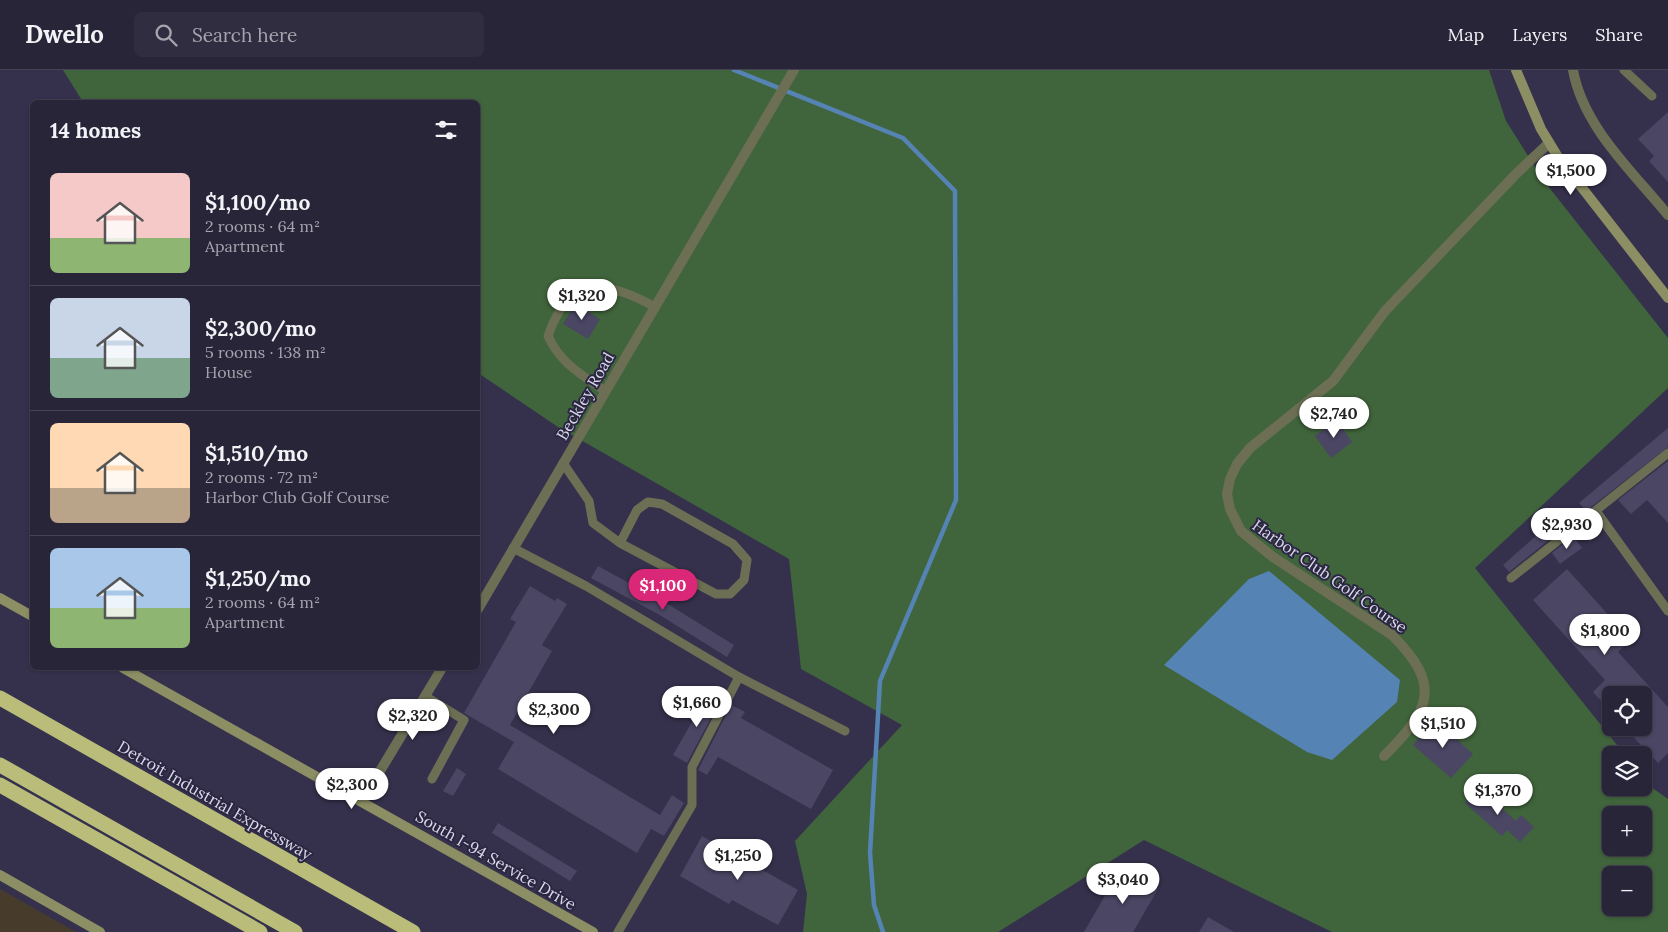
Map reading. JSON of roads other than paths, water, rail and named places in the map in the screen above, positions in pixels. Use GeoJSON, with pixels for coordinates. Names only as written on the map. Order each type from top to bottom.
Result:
{"type":"FeatureCollection","features":[{"type":"Feature","properties":{"kind":"highway","name":"Detroit Industrial Expressway"},"geometry":{"type":"LineString","coordinates":[[0,698],[413,932]]}},
{"type":"Feature","properties":{"kind":"highway"},"geometry":{"type":"LineString","coordinates":[[0,765],[295,932]]}},
{"type":"Feature","properties":{"kind":"highway"},"geometry":{"type":"LineString","coordinates":[[0,785],[260,932]]}},
{"type":"Feature","properties":{"kind":"street","name":"Beckley Road"},"geometry":{"type":"LineString","coordinates":[[480,606],[794,70]]}},
{"type":"Feature","properties":{"kind":"street"},"geometry":{"type":"LineString","coordinates":[[1516,70],[1527,100],[1549,143],[1577,183],[1668,298]]}},
{"type":"Feature","properties":{"kind":"street"},"geometry":{"type":"LineString","coordinates":[[1573,70],[1575,82],[1588,115],[1668,215]]}},
{"type":"Feature","properties":{"kind":"street","name":"Harbor Club Golf Course"},"geometry":{"type":"LineString","coordinates":[[1384,756],[1401,740],[1420,711],[1425,699],[1426,688],[1421,670],[1408,651],[1392,635],[1273,557],[1241,531],[1230,509],[1227,494],[1230,479],[1237,464],[1250,448],[1332,381],[1385,311],[1517,173],[1549,143]]}},
{"type":"Feature","properties":{"kind":"street"},"geometry":{"type":"LineString","coordinates":[[0,598],[30,615]]}},
{"type":"Feature","properties":{"kind":"street","name":"South I-94 Service Drive"},"geometry":{"type":"LineString","coordinates":[[127,670],[593,932]]}},
{"type":"Feature","properties":{"kind":"street"},"geometry":{"type":"LineString","coordinates":[[362,801],[441,670]]}},
{"type":"Feature","properties":{"kind":"street"},"geometry":{"type":"LineString","coordinates":[[0,875],[100,932]]}},
{"type":"Feature","properties":{"kind":"lane"},"geometry":{"type":"LineString","coordinates":[[1624,70],[1652,96]]}},
{"type":"Feature","properties":{"kind":"lane"},"geometry":{"type":"LineString","coordinates":[[605,391],[567,365],[554,350],[548,336],[553,322],[566,300],[591,287],[620,289],[655,307]]}},
{"type":"Feature","properties":{"kind":"lane"},"geometry":{"type":"LineString","coordinates":[[1510,578],[1668,453]]}},
{"type":"Feature","properties":{"kind":"lane"},"geometry":{"type":"LineString","coordinates":[[563,463],[588,501],[593,523],[620,543],[716,594],[730,594],[744,580],[747,560],[733,544],[662,504],[648,502],[637,510],[620,543]]}},
{"type":"Feature","properties":{"kind":"lane"},"geometry":{"type":"LineString","coordinates":[[1596,511],[1668,611]]}},
{"type":"Feature","properties":{"kind":"lane"},"geometry":{"type":"LineString","coordinates":[[513,548],[586,586],[739,677],[845,731]]}},
{"type":"Feature","properties":{"kind":"lane"},"geometry":{"type":"LineString","coordinates":[[618,932],[692,805],[692,767],[739,677]]}},
{"type":"Feature","properties":{"kind":"lane"},"geometry":{"type":"LineString","coordinates":[[425,696],[464,720],[432,778]]}},
{"type":"Feature","properties":{"kind":"water"},"geometry":{"type":"Polygon","coordinates":[[[1269,571],[1400,680],[1397,702],[1332,760],[1307,752],[1164,665],[1249,579],[1269,571]]]}},
{"type":"Feature","properties":{"kind":"waterway"},"geometry":{"type":"LineString","coordinates":[[734,70],[903,138],[955,191],[956,500],[880,681],[870,853],[874,905],[883,932]]}}]}
